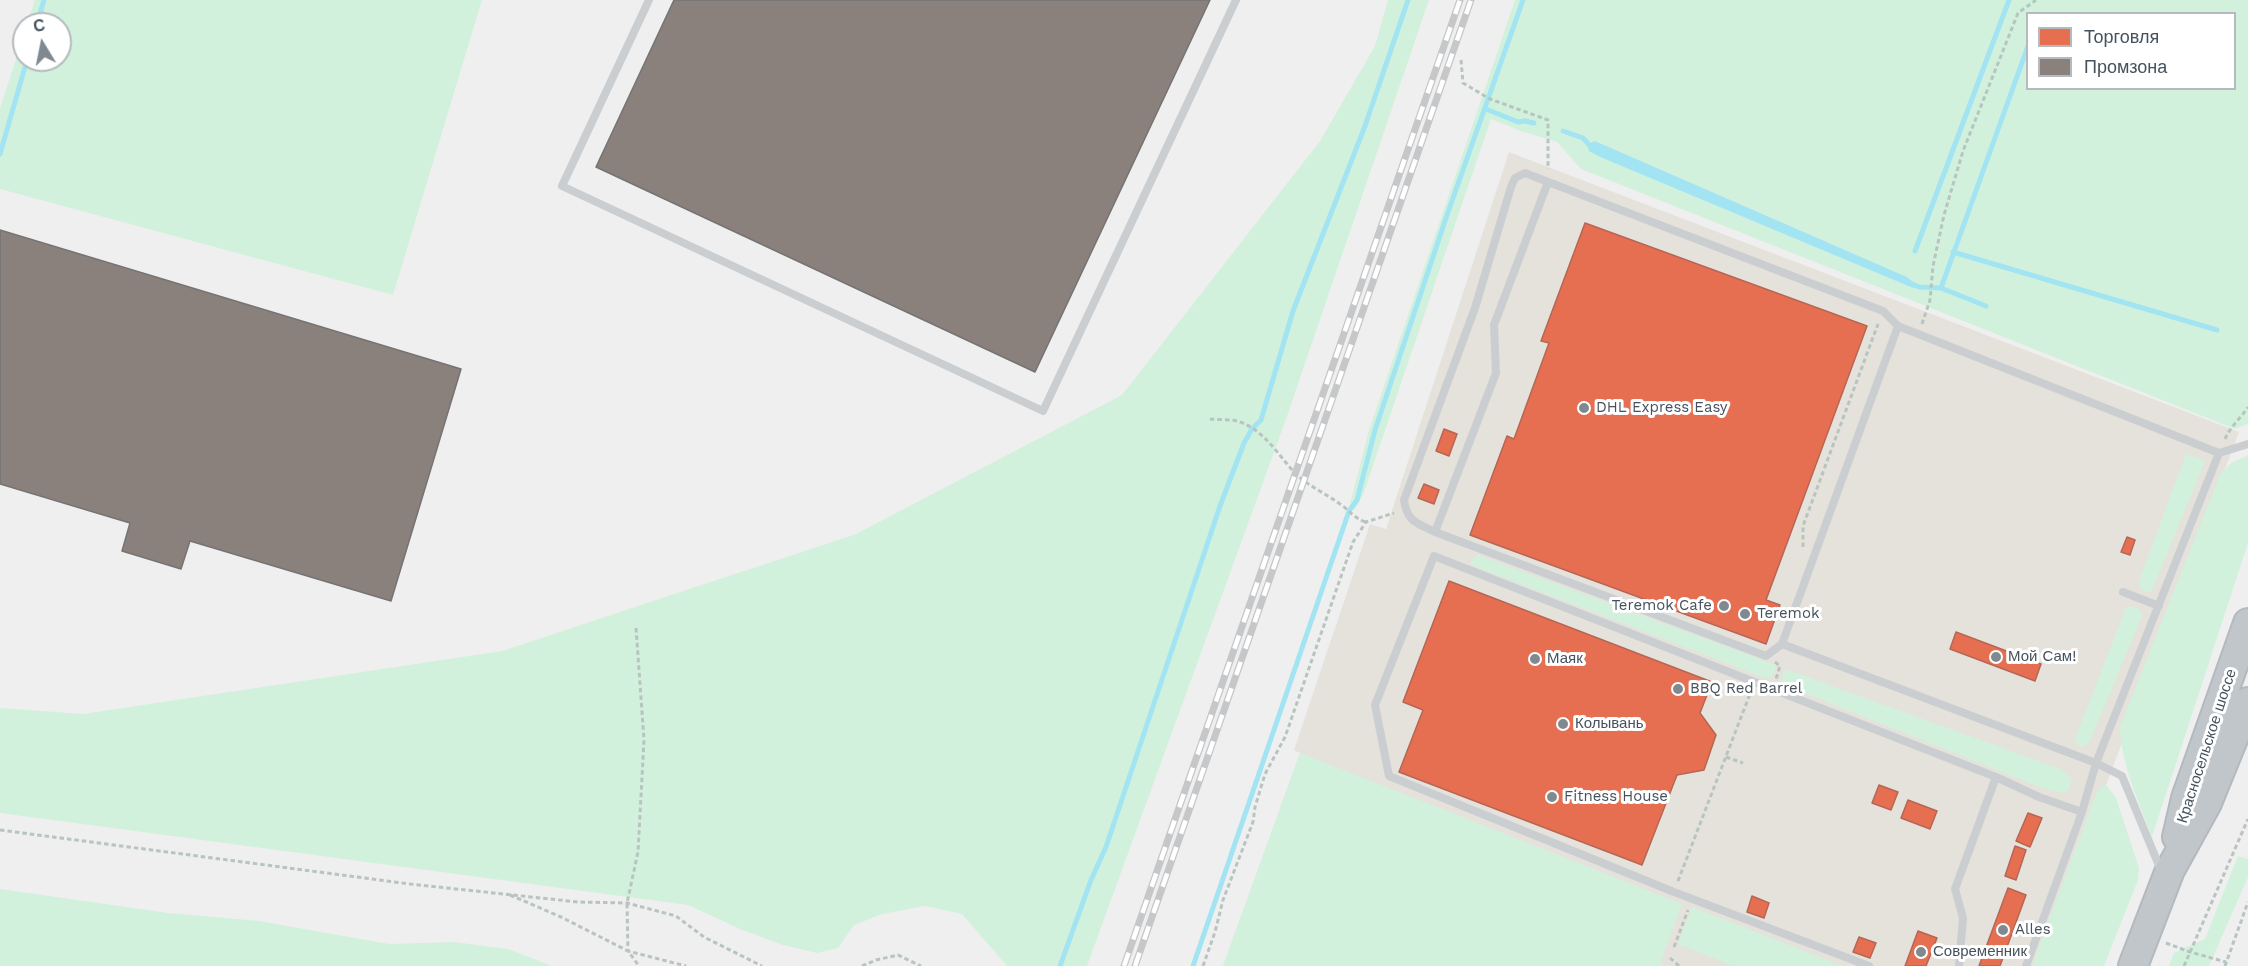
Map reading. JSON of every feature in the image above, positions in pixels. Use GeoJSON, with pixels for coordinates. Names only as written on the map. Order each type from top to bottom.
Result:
{"type":"FeatureCollection","features":[{"type":"Feature","properties":{"kind":"highway","name":"Красносельское шоссе"},"geometry":{"type":"LineString","coordinates":[[2133,966],[2167,876],[2186,798],[2248,623]]}},
{"type":"Feature","properties":{"kind":"highway","name":"Красносельское шоссе"},"geometry":{"type":"LineString","coordinates":[[2167,876],[2207,803],[2248,702]]}},
{"type":"Feature","properties":{"kind":"lane"},"geometry":{"type":"LineString","coordinates":[[649,0],[562,186],[1043,411],[1236,0]]}},
{"type":"Feature","properties":{"kind":"lane"},"geometry":{"type":"LineString","coordinates":[[1898,326],[1782,644],[1766,656],[1435,532],[1413,521],[1406,512],[1404,500],[1475,308],[1511,187],[1515,178],[1525,173],[1883,311],[1898,326],[2219,453],[2248,444]]}},
{"type":"Feature","properties":{"kind":"lane"},"geometry":{"type":"LineString","coordinates":[[1435,532],[1496,374],[1494,325],[1548,182]]}},
{"type":"Feature","properties":{"kind":"lane"},"geometry":{"type":"LineString","coordinates":[[2026,966],[2082,812],[2096,763],[2219,453]]}},
{"type":"Feature","properties":{"kind":"lane"},"geometry":{"type":"LineString","coordinates":[[1869,966],[1674,892],[1389,776],[1375,705],[1434,556],[1754,683],[1773,688],[1996,777],[2039,797],[2082,812]]}},
{"type":"Feature","properties":{"kind":"lane"},"geometry":{"type":"LineString","coordinates":[[2123,592],[2159,606]]}},
{"type":"Feature","properties":{"kind":"lane"},"geometry":{"type":"LineString","coordinates":[[1782,644],[2096,763],[2122,776],[2167,876]]}},
{"type":"Feature","properties":{"kind":"lane"},"geometry":{"type":"LineString","coordinates":[[1959,966],[1963,918],[1955,889],[1996,777]]}},
{"type":"Feature","properties":{"kind":"path"},"geometry":{"type":"LineString","coordinates":[[1924,318],[1930,300],[1933,266],[1944,215],[1963,151],[2018,13],[2036,0]]}},
{"type":"Feature","properties":{"kind":"path"},"geometry":{"type":"LineString","coordinates":[[1461,60],[1462,83],[1490,99],[1548,120],[1548,182]]}},
{"type":"Feature","properties":{"kind":"path"},"geometry":{"type":"LineString","coordinates":[[1803,548],[1803,526],[1883,311]]}},
{"type":"Feature","properties":{"kind":"path"},"geometry":{"type":"LineString","coordinates":[[2228,432],[2248,407]]}},
{"type":"Feature","properties":{"kind":"path"},"geometry":{"type":"LineString","coordinates":[[1210,419],[1237,421],[1261,434],[1295,473],[1309,485],[1335,500],[1358,520],[1366,522],[1391,514]]}},
{"type":"Feature","properties":{"kind":"path"},"geometry":{"type":"LineString","coordinates":[[1203,966],[1238,858],[1245,847],[1265,774],[1285,737],[1353,543],[1366,522]]}},
{"type":"Feature","properties":{"kind":"path"},"geometry":{"type":"LineString","coordinates":[[636,628],[644,740],[638,852],[627,903],[628,951],[639,966]]}},
{"type":"Feature","properties":{"kind":"path"},"geometry":{"type":"LineString","coordinates":[[1766,656],[1780,666],[1773,688]]}},
{"type":"Feature","properties":{"kind":"path"},"geometry":{"type":"LineString","coordinates":[[1674,892],[1754,683]]}},
{"type":"Feature","properties":{"kind":"path"},"geometry":{"type":"LineString","coordinates":[[1725,757],[1743,763]]}},
{"type":"Feature","properties":{"kind":"path"},"geometry":{"type":"LineString","coordinates":[[2184,966],[2248,819]]}},
{"type":"Feature","properties":{"kind":"path"},"geometry":{"type":"LineString","coordinates":[[0,830],[410,884],[578,902],[627,903],[676,916],[704,937],[762,966]]}},
{"type":"Feature","properties":{"kind":"path"},"geometry":{"type":"LineString","coordinates":[[505,893],[561,917],[628,951],[686,966]]}},
{"type":"Feature","properties":{"kind":"path"},"geometry":{"type":"LineString","coordinates":[[1674,947],[1690,905],[1689,897]]}},
{"type":"Feature","properties":{"kind":"path"},"geometry":{"type":"LineString","coordinates":[[2145,935],[2226,964],[2248,902]]}},
{"type":"Feature","properties":{"kind":"path"},"geometry":{"type":"LineString","coordinates":[[862,966],[898,955],[921,966]]}},
{"type":"Feature","properties":{"kind":"path"},"geometry":{"type":"LineString","coordinates":[[1670,958],[1679,966]]}},
{"type":"Feature","properties":{"kind":"shaded area"},"geometry":{"type":"Polygon","coordinates":[[[1509,152],[2239,432],[2038,966],[1223,966],[1300,753],[1294,750],[1370,524],[1386,529],[1509,152]]]}},
{"type":"Feature","properties":{"kind":"green space"},"geometry":{"type":"Polygon","coordinates":[[[35,0],[482,0],[393,295],[0,189],[0,108],[12,71],[72,72],[72,12],[31,12],[35,0]]]}},
{"type":"Feature","properties":{"kind":"green space"},"geometry":{"type":"Polygon","coordinates":[[[1388,0],[1429,0],[1285,422],[1087,966],[1007,966],[962,914],[925,906],[882,914],[854,925],[838,948],[817,953],[783,945],[740,929],[688,905],[0,813],[0,708],[83,714],[502,651],[856,534],[1122,395],[1320,141],[1375,46],[1388,0]]]}},
{"type":"Feature","properties":{"kind":"green space"},"geometry":{"type":"Polygon","coordinates":[[[1515,0],[2248,0],[2248,424],[2235,429],[1581,169],[1557,142],[1491,119],[1363,495],[1355,509],[1349,508],[1369,430],[1515,0]],[[1595,141],[1600,157],[1913,288],[1917,285],[1907,277],[1595,141]]]}},
{"type":"Feature","properties":{"kind":"green space"},"geometry":{"type":"Polygon","coordinates":[[[2186,454],[2205,461],[2153,588],[2149,592],[2144,592],[2139,586],[2140,579],[2186,454]]]}},
{"type":"Feature","properties":{"kind":"green space"},"geometry":{"type":"Polygon","coordinates":[[[2248,455],[2248,543],[2152,837],[2127,769],[2120,727],[2220,475],[2231,463],[2248,455]]]}},
{"type":"Feature","properties":{"kind":"green space"},"geometry":{"type":"Polygon","coordinates":[[[1477,555],[1776,665],[1771,680],[1476,567],[1471,564],[1471,561],[1477,555]]]}},
{"type":"Feature","properties":{"kind":"green space"},"geometry":{"type":"Polygon","coordinates":[[[2131,606],[2139,609],[2142,616],[2089,743],[2080,747],[2075,739],[2126,608],[2131,606]]]}},
{"type":"Feature","properties":{"kind":"green space"},"geometry":{"type":"Polygon","coordinates":[[[1785,669],[2063,770],[2071,779],[2070,788],[2063,793],[2042,788],[1780,683],[1785,669]]]}},
{"type":"Feature","properties":{"kind":"green space"},"geometry":{"type":"Polygon","coordinates":[[[1300,753],[1682,904],[1660,963],[1663,966],[1223,966],[1300,753]]]}},
{"type":"Feature","properties":{"kind":"green space"},"geometry":{"type":"Polygon","coordinates":[[[2107,786],[2116,798],[2139,868],[2138,880],[2104,966],[2032,966],[2095,797],[2099,788],[2107,786]]]}},
{"type":"Feature","properties":{"kind":"green space"},"geometry":{"type":"Polygon","coordinates":[[[2238,856],[2248,859],[2248,877],[2209,966],[2169,966],[2174,953],[2205,939],[2238,856]]]}},
{"type":"Feature","properties":{"kind":"green space"},"geometry":{"type":"Polygon","coordinates":[[[0,889],[168,913],[259,921],[389,944],[454,942],[508,949],[552,966],[0,966],[0,889]]]}},
{"type":"Feature","properties":{"kind":"green space"},"geometry":{"type":"Polygon","coordinates":[[[1692,907],[1842,966],[1734,966],[1678,944],[1692,907]]]}},
{"type":"Feature","properties":{"kind":"water"},"geometry":{"type":"Polygon","coordinates":[[[1595,141],[1907,277],[1917,285],[1913,288],[1600,157],[1589,151],[1588,144],[1595,141]]]}},
{"type":"Feature","properties":{"kind":"building: Торговля"},"geometry":{"type":"Polygon","coordinates":[[[1585,223],[1867,326],[1766,600],[1780,605],[1766,644],[1470,535],[1507,436],[1514,439],[1549,343],[1541,341],[1585,223]]]}},
{"type":"Feature","properties":{"kind":"building: Торговля"},"geometry":{"type":"Polygon","coordinates":[[[1444,429],[1457,434],[1449,456],[1436,451],[1444,429]]]}},
{"type":"Feature","properties":{"kind":"building: Торговля"},"geometry":{"type":"Polygon","coordinates":[[[1424,484],[1439,490],[1434,504],[1418,498],[1424,484]]]}},
{"type":"Feature","properties":{"kind":"building: Торговля"},"geometry":{"type":"Polygon","coordinates":[[[2127,537],[2135,540],[2130,555],[2121,552],[2127,537]]]}},
{"type":"Feature","properties":{"kind":"building: Торговля","name":"Колывань"},"geometry":{"type":"Polygon","coordinates":[[[1449,581],[1712,682],[1700,713],[1716,735],[1704,770],[1677,775],[1642,865],[1399,772],[1423,710],[1403,702],[1449,581]]]}},
{"type":"Feature","properties":{"kind":"building: Торговля","name":"Мой Сам!"},"geometry":{"type":"Polygon","coordinates":[[[1956,632],[2041,664],[2035,681],[1950,649],[1956,632]]]}},
{"type":"Feature","properties":{"kind":"building: Торговля"},"geometry":{"type":"Polygon","coordinates":[[[1879,785],[1898,792],[1891,810],[1872,803],[1879,785]]]}},
{"type":"Feature","properties":{"kind":"building: Торговля"},"geometry":{"type":"Polygon","coordinates":[[[1908,800],[1937,811],[1930,829],[1901,818],[1908,800]]]}},
{"type":"Feature","properties":{"kind":"building: Торговля"},"geometry":{"type":"Polygon","coordinates":[[[2028,813],[2042,818],[2030,847],[2016,841],[2028,813]]]}},
{"type":"Feature","properties":{"kind":"building: Торговля"},"geometry":{"type":"Polygon","coordinates":[[[2015,846],[2026,850],[2016,880],[2005,876],[2015,846]]]}},
{"type":"Feature","properties":{"kind":"building: Торговля","name":"Alles"},"geometry":{"type":"Polygon","coordinates":[[[2008,888],[2026,895],[2000,966],[1979,966],[2008,888]]]}},
{"type":"Feature","properties":{"kind":"building: Торговля"},"geometry":{"type":"Polygon","coordinates":[[[1752,896],[1769,903],[1764,918],[1747,912],[1752,896]]]}},
{"type":"Feature","properties":{"kind":"building: Торговля","name":"Современник"},"geometry":{"type":"Polygon","coordinates":[[[1918,931],[1937,938],[1926,966],[1905,966],[1918,931]]]}},
{"type":"Feature","properties":{"kind":"building: Торговля"},"geometry":{"type":"Polygon","coordinates":[[[1859,937],[1876,943],[1870,958],[1853,952],[1859,937]]]}},
{"type":"Feature","properties":{"kind":"building: Промзона"},"geometry":{"type":"Polygon","coordinates":[[[674,0],[1210,0],[1035,372],[596,167],[674,0]]]}},
{"type":"Feature","properties":{"kind":"building: Промзона"},"geometry":{"type":"Polygon","coordinates":[[[0,230],[461,369],[391,601],[190,541],[181,569],[122,551],[130,523],[0,484],[0,230]]]}},
{"type":"Feature","properties":{"kind":"waterway"},"geometry":{"type":"LineString","coordinates":[[40,12],[44,0]]}},
{"type":"Feature","properties":{"kind":"waterway"},"geometry":{"type":"LineString","coordinates":[[1060,966],[1091,880],[1106,847],[1220,506],[1244,443],[1252,429],[1261,420],[1293,311],[1365,126],[1408,0]]}},
{"type":"Feature","properties":{"kind":"waterway"},"geometry":{"type":"LineString","coordinates":[[1193,966],[1349,511],[1357,500],[1375,430],[1446,218],[1523,0]]}},
{"type":"Feature","properties":{"kind":"waterway"},"geometry":{"type":"LineString","coordinates":[[1915,251],[2009,0]]}},
{"type":"Feature","properties":{"kind":"waterway"},"geometry":{"type":"LineString","coordinates":[[1986,306],[1941,288],[2026,52]]}},
{"type":"Feature","properties":{"kind":"waterway"},"geometry":{"type":"LineString","coordinates":[[0,154],[24,72]]}},
{"type":"Feature","properties":{"kind":"waterway"},"geometry":{"type":"LineString","coordinates":[[1486,109],[1518,122],[1534,123]]}},
{"type":"Feature","properties":{"kind":"waterway"},"geometry":{"type":"LineString","coordinates":[[1563,131],[1583,138],[1592,148]]}},
{"type":"Feature","properties":{"kind":"waterway"},"geometry":{"type":"LineString","coordinates":[[1953,252],[2217,330]]}},
{"type":"Feature","properties":{"kind":"waterway"},"geometry":{"type":"LineString","coordinates":[[1910,283],[1919,287],[1941,288]]}},
{"type":"Feature","properties":{"kind":"railway"},"geometry":{"type":"LineString","coordinates":[[1124,966],[1460,0]]}},
{"type":"Feature","properties":{"kind":"railway"},"geometry":{"type":"LineString","coordinates":[[1135,966],[1471,0]]}},
{"type":"Feature","properties":{"kind":"place","name":"DHL Express Easy"},"geometry":{"type":"Point","coordinates":[1584,408]}},
{"type":"Feature","properties":{"kind":"place","name":"Teremok Cafe"},"geometry":{"type":"Point","coordinates":[1724,606]}},
{"type":"Feature","properties":{"kind":"place","name":"Teremok"},"geometry":{"type":"Point","coordinates":[1745,614]}},
{"type":"Feature","properties":{"kind":"place","name":"Мой Сам!"},"geometry":{"type":"Point","coordinates":[1996,657]}},
{"type":"Feature","properties":{"kind":"place","name":"Маяк"},"geometry":{"type":"Point","coordinates":[1535,659]}},
{"type":"Feature","properties":{"kind":"place","name":"BBQ Red Barrel"},"geometry":{"type":"Point","coordinates":[1678,689]}},
{"type":"Feature","properties":{"kind":"place","name":"Колывань"},"geometry":{"type":"Point","coordinates":[1563,724]}},
{"type":"Feature","properties":{"kind":"place","name":"Fitness House"},"geometry":{"type":"Point","coordinates":[1552,797]}},
{"type":"Feature","properties":{"kind":"place","name":"Alles"},"geometry":{"type":"Point","coordinates":[2003,930]}},
{"type":"Feature","properties":{"kind":"place","name":"Современник"},"geometry":{"type":"Point","coordinates":[1921,952]}}]}
